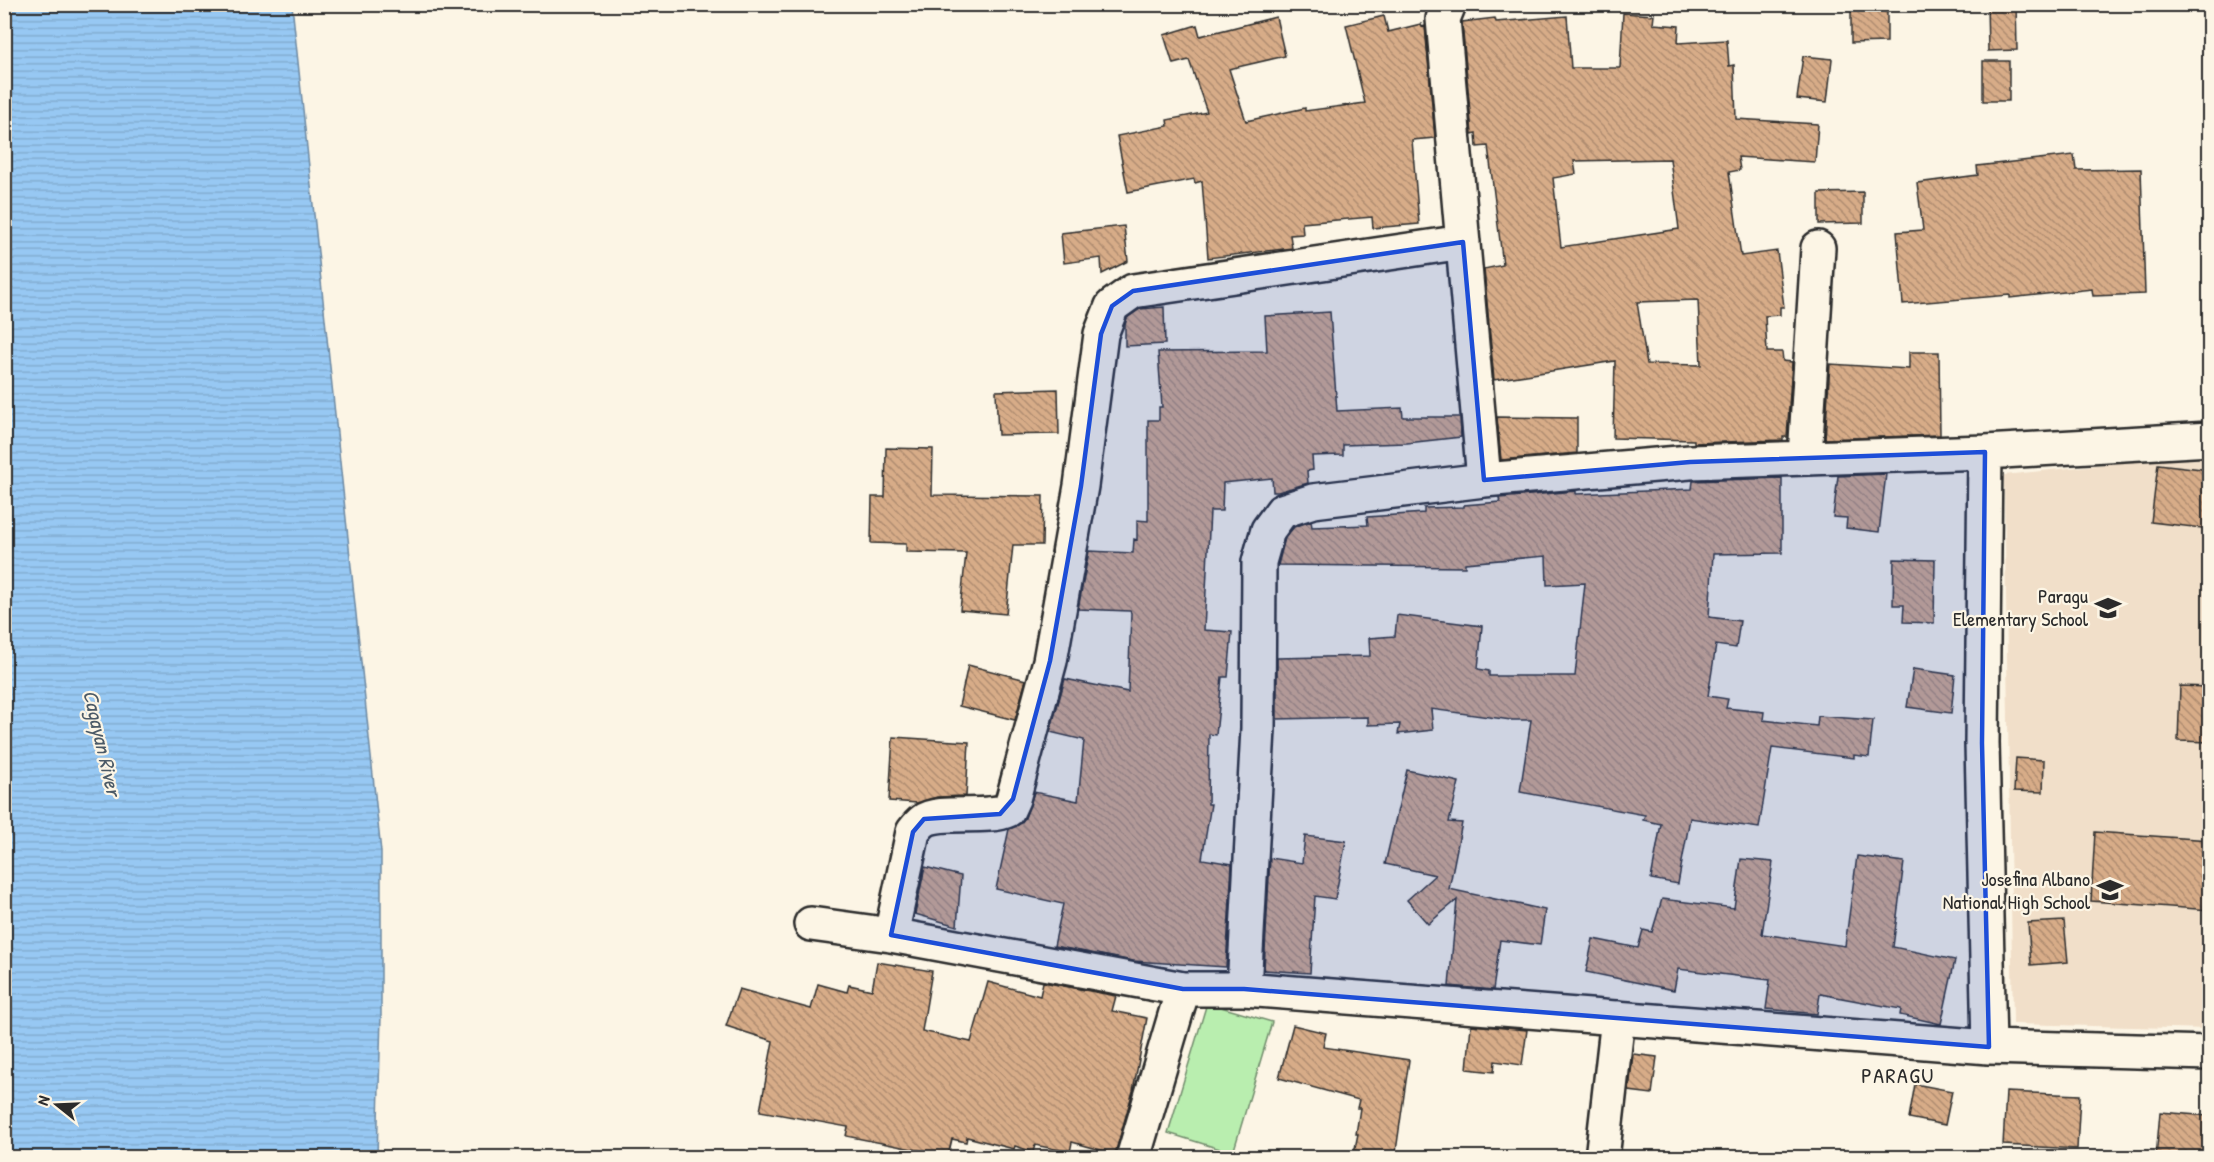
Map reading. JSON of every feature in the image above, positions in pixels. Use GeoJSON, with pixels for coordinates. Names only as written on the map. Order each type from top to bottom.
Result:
{"type":"FeatureCollection","features":[{"type":"Feature","properties":{"kind":"street"},"geometry":{"type":"LineString","coordinates":[[1449,4],[1443,19],[1484,480]]}},
{"type":"Feature","properties":{"kind":"street"},"geometry":{"type":"LineString","coordinates":[[891,934],[913,832],[924,819],[949,815],[1000,814],[1008,810],[1013,799],[1050,661],[1081,486],[1101,334],[1112,306],[1133,291],[1463,242]]}},
{"type":"Feature","properties":{"kind":"street"},"geometry":{"type":"LineString","coordinates":[[1805,457],[1818,248]]}},
{"type":"Feature","properties":{"kind":"street"},"geometry":{"type":"LineString","coordinates":[[1244,989],[1258,729],[1258,562],[1268,530],[1282,511],[1313,501],[1484,480],[1690,462],[1985,453],[2210,439]]}},
{"type":"Feature","properties":{"kind":"street"},"geometry":{"type":"LineString","coordinates":[[1985,453],[1982,742],[1989,1047]]}},
{"type":"Feature","properties":{"kind":"street"},"geometry":{"type":"LineString","coordinates":[[811,924],[891,934],[1183,989],[1244,989],[1989,1047],[2210,1053]]}},
{"type":"Feature","properties":{"kind":"street"},"geometry":{"type":"LineString","coordinates":[[1133,1158],[1183,989]]}},
{"type":"Feature","properties":{"kind":"street"},"geometry":{"type":"LineString","coordinates":[[1602,1158],[1618,1018]]}},
{"type":"Feature","properties":{"kind":"highlighted area"},"geometry":{"type":"Polygon","coordinates":[[[1463,242],[1484,480],[1690,462],[1985,452],[1982,743],[1989,1047],[1244,989],[1183,989],[891,935],[913,832],[924,819],[1000,814],[1013,799],[1050,661],[1081,486],[1101,334],[1112,306],[1133,291],[1463,242]]]}},
{"type":"Feature","properties":{"kind":"shaded area"},"geometry":{"type":"Polygon","coordinates":[[[2209,453],[2209,1029],[2013,1024],[2004,475],[2209,453]]]}},
{"type":"Feature","properties":{"kind":"green space"},"geometry":{"type":"Polygon","coordinates":[[[1207,1003],[1272,1022],[1233,1153],[1168,1133],[1207,1003]]]}},
{"type":"Feature","properties":{"kind":"water","name":"Cagayan River"},"geometry":{"type":"Polygon","coordinates":[[[5,4],[292,5],[381,852],[381,1016],[377,1157],[5,1157],[5,4]]]}},
{"type":"Feature","properties":{"kind":"building"},"geometry":{"type":"Polygon","coordinates":[[[1987,4],[2016,4],[2017,50],[1988,51],[1987,4]]]}},
{"type":"Feature","properties":{"kind":"building"},"geometry":{"type":"Polygon","coordinates":[[[1887,9],[1887,42],[1851,43],[1851,10],[1887,9]]]}},
{"type":"Feature","properties":{"kind":"building"},"geometry":{"type":"Polygon","coordinates":[[[1623,13],[1654,15],[1653,24],[1679,26],[1678,43],[1727,40],[1729,66],[1734,65],[1736,119],[1818,124],[1815,162],[1738,157],[1740,170],[1729,172],[1741,256],[1777,251],[1784,307],[1780,307],[1780,315],[1765,316],[1767,352],[1782,352],[1783,361],[1792,362],[1787,437],[1783,437],[1783,440],[1694,443],[1694,440],[1613,438],[1615,361],[1494,380],[1484,269],[1503,265],[1488,146],[1477,147],[1476,133],[1472,134],[1462,22],[1495,18],[1496,22],[1567,16],[1571,68],[1620,68],[1623,13]],[[1670,159],[1574,161],[1576,174],[1553,178],[1561,247],[1679,229],[1670,159]],[[1698,300],[1637,302],[1647,364],[1701,365],[1698,300]]]}},
{"type":"Feature","properties":{"kind":"building"},"geometry":{"type":"Polygon","coordinates":[[[1384,16],[1388,32],[1421,24],[1422,27],[1425,26],[1435,138],[1412,140],[1419,224],[1373,228],[1372,217],[1302,223],[1303,234],[1290,235],[1292,248],[1208,258],[1202,181],[1195,183],[1194,179],[1128,192],[1117,136],[1168,126],[1167,120],[1207,112],[1189,60],[1173,64],[1164,35],[1197,25],[1200,36],[1276,17],[1285,56],[1229,69],[1246,121],[1305,108],[1305,111],[1365,103],[1346,25],[1384,16]]]}},
{"type":"Feature","properties":{"kind":"building"},"geometry":{"type":"Polygon","coordinates":[[[1803,56],[1832,59],[1827,102],[1797,99],[1803,56]]]}},
{"type":"Feature","properties":{"kind":"building"},"geometry":{"type":"Polygon","coordinates":[[[1983,61],[2009,61],[2009,101],[1983,101],[1983,61]]]}},
{"type":"Feature","properties":{"kind":"building"},"geometry":{"type":"Polygon","coordinates":[[[2074,155],[2076,170],[2141,169],[2145,294],[2093,296],[2092,289],[2010,298],[2010,295],[1903,304],[1897,232],[1923,230],[1917,183],[1978,175],[1977,166],[2074,155]]]}},
{"type":"Feature","properties":{"kind":"building"},"geometry":{"type":"Polygon","coordinates":[[[1863,192],[1863,223],[1819,224],[1819,193],[1863,192]]]}},
{"type":"Feature","properties":{"kind":"building"},"geometry":{"type":"Polygon","coordinates":[[[1124,226],[1128,261],[1102,274],[1101,258],[1064,263],[1061,233],[1124,226]]]}},
{"type":"Feature","properties":{"kind":"building"},"geometry":{"type":"Polygon","coordinates":[[[1164,307],[1165,344],[1125,346],[1127,318],[1140,309],[1164,307]]]}},
{"type":"Feature","properties":{"kind":"building"},"geometry":{"type":"Polygon","coordinates":[[[1330,312],[1337,411],[1402,408],[1403,417],[1460,417],[1461,437],[1407,443],[1343,445],[1343,455],[1312,456],[1313,470],[1307,471],[1308,483],[1278,492],[1273,492],[1272,478],[1223,483],[1222,511],[1210,511],[1204,630],[1232,632],[1228,677],[1222,677],[1216,735],[1209,734],[1208,804],[1211,804],[1202,859],[1232,864],[1226,967],[1133,961],[1054,946],[1063,904],[996,889],[1009,829],[1020,824],[1025,818],[1034,792],[1078,801],[1084,740],[1050,732],[1065,679],[1128,692],[1130,611],[1078,609],[1089,551],[1133,553],[1134,539],[1137,540],[1137,520],[1148,521],[1148,420],[1159,420],[1159,407],[1162,407],[1158,352],[1267,351],[1265,316],[1330,312]]]}},
{"type":"Feature","properties":{"kind":"building"},"geometry":{"type":"Polygon","coordinates":[[[1909,352],[1939,352],[1940,435],[1825,439],[1830,364],[1909,369],[1909,352]]]}},
{"type":"Feature","properties":{"kind":"building"},"geometry":{"type":"Polygon","coordinates":[[[1058,389],[1059,434],[998,435],[996,391],[1058,389]]]}},
{"type":"Feature","properties":{"kind":"building"},"geometry":{"type":"Polygon","coordinates":[[[1497,417],[1577,418],[1577,453],[1501,460],[1497,417]]]}},
{"type":"Feature","properties":{"kind":"building"},"geometry":{"type":"Polygon","coordinates":[[[886,448],[933,449],[932,495],[1043,496],[1042,545],[1013,545],[1006,614],[960,610],[966,553],[906,552],[906,544],[871,543],[872,497],[885,497],[886,448]]]}},
{"type":"Feature","properties":{"kind":"building"},"geometry":{"type":"Polygon","coordinates":[[[2158,464],[2210,470],[2210,529],[2151,522],[2158,464]]]}},
{"type":"Feature","properties":{"kind":"building"},"geometry":{"type":"Polygon","coordinates":[[[1886,474],[1879,532],[1846,528],[1847,518],[1833,517],[1838,476],[1886,474]]]}},
{"type":"Feature","properties":{"kind":"building"},"geometry":{"type":"Polygon","coordinates":[[[1782,478],[1782,553],[1713,554],[1709,617],[1740,621],[1736,648],[1716,645],[1708,696],[1728,699],[1726,708],[1764,712],[1763,720],[1817,726],[1818,716],[1873,720],[1869,757],[1854,755],[1854,758],[1772,748],[1759,828],[1690,818],[1678,884],[1651,879],[1661,824],[1643,820],[1645,815],[1520,792],[1531,720],[1511,720],[1431,709],[1433,730],[1398,734],[1400,724],[1368,725],[1368,717],[1277,719],[1277,658],[1370,656],[1369,638],[1395,636],[1397,615],[1482,626],[1478,669],[1489,671],[1489,676],[1575,676],[1585,583],[1547,585],[1546,556],[1465,563],[1465,567],[1278,565],[1285,538],[1294,527],[1311,521],[1312,527],[1368,525],[1367,517],[1424,513],[1424,508],[1464,507],[1464,505],[1500,502],[1499,498],[1576,491],[1576,494],[1692,489],[1693,481],[1782,478]]]}},
{"type":"Feature","properties":{"kind":"building"},"geometry":{"type":"Polygon","coordinates":[[[1894,559],[1935,560],[1934,623],[1903,622],[1904,605],[1893,605],[1894,559]]]}},
{"type":"Feature","properties":{"kind":"building"},"geometry":{"type":"Polygon","coordinates":[[[968,665],[1026,680],[1015,720],[959,706],[968,665]]]}},
{"type":"Feature","properties":{"kind":"building"},"geometry":{"type":"Polygon","coordinates":[[[1913,669],[1955,675],[1951,713],[1907,707],[1913,669]]]}},
{"type":"Feature","properties":{"kind":"building"},"geometry":{"type":"Polygon","coordinates":[[[2180,686],[2210,687],[2210,742],[2178,741],[2180,686]]]}},
{"type":"Feature","properties":{"kind":"building"},"geometry":{"type":"Polygon","coordinates":[[[893,737],[969,742],[966,796],[937,797],[918,803],[889,801],[893,737]]]}},
{"type":"Feature","properties":{"kind":"building"},"geometry":{"type":"Polygon","coordinates":[[[2016,758],[2044,760],[2043,792],[2014,791],[2016,758]]]}},
{"type":"Feature","properties":{"kind":"building"},"geometry":{"type":"Polygon","coordinates":[[[1407,770],[1459,782],[1449,822],[1462,823],[1449,889],[1545,910],[1540,945],[1500,940],[1493,990],[1449,986],[1457,900],[1428,924],[1407,900],[1435,875],[1385,864],[1407,770]]]}},
{"type":"Feature","properties":{"kind":"building"},"geometry":{"type":"Polygon","coordinates":[[[2095,832],[2210,840],[2210,910],[2091,901],[2095,832]]]}},
{"type":"Feature","properties":{"kind":"building"},"geometry":{"type":"Polygon","coordinates":[[[1305,836],[1346,841],[1335,899],[1315,896],[1310,973],[1264,970],[1270,858],[1302,863],[1305,836]]]}},
{"type":"Feature","properties":{"kind":"building"},"geometry":{"type":"Polygon","coordinates":[[[1857,856],[1904,862],[1893,947],[1955,960],[1941,1024],[1900,1015],[1901,1009],[1820,994],[1817,1014],[1766,1009],[1770,980],[1678,969],[1674,990],[1586,972],[1593,939],[1638,948],[1643,930],[1652,932],[1662,899],[1734,908],[1741,859],[1773,862],[1762,934],[1845,946],[1857,856]]]}},
{"type":"Feature","properties":{"kind":"building"},"geometry":{"type":"Polygon","coordinates":[[[925,867],[961,876],[957,926],[915,914],[925,867]]]}},
{"type":"Feature","properties":{"kind":"building"},"geometry":{"type":"Polygon","coordinates":[[[2064,921],[2068,962],[2031,965],[2028,923],[2064,921]]]}},
{"type":"Feature","properties":{"kind":"building"},"geometry":{"type":"Polygon","coordinates":[[[877,962],[932,971],[922,1031],[971,1042],[988,982],[1040,996],[1043,982],[1116,996],[1112,1011],[1147,1018],[1133,1091],[1115,1154],[1072,1142],[1070,1152],[1035,1145],[1033,1152],[1015,1146],[1014,1149],[967,1137],[966,1142],[952,1139],[948,1156],[846,1136],[848,1127],[760,1111],[773,1041],[726,1026],[739,989],[811,1009],[818,984],[847,992],[849,985],[872,990],[877,962]]]}},
{"type":"Feature","properties":{"kind":"building"},"geometry":{"type":"Polygon","coordinates":[[[1293,1025],[1326,1033],[1323,1047],[1409,1060],[1395,1158],[1353,1158],[1358,1134],[1356,1134],[1359,1100],[1279,1078],[1293,1025]]]}},
{"type":"Feature","properties":{"kind":"building"},"geometry":{"type":"Polygon","coordinates":[[[1471,1025],[1527,1030],[1522,1065],[1495,1061],[1494,1072],[1467,1069],[1471,1025]]]}},
{"type":"Feature","properties":{"kind":"building"},"geometry":{"type":"Polygon","coordinates":[[[1633,1054],[1657,1057],[1652,1094],[1629,1091],[1633,1054]]]}},
{"type":"Feature","properties":{"kind":"building"},"geometry":{"type":"Polygon","coordinates":[[[1915,1084],[1952,1091],[1945,1125],[1909,1118],[1915,1084]]]}},
{"type":"Feature","properties":{"kind":"building"},"geometry":{"type":"Polygon","coordinates":[[[2006,1092],[2080,1095],[2077,1149],[2003,1145],[2006,1092]]]}},
{"type":"Feature","properties":{"kind":"building"},"geometry":{"type":"Polygon","coordinates":[[[2160,1112],[2210,1116],[2210,1158],[2156,1158],[2160,1112]]]}},
{"type":"Feature","properties":{"kind":"place","name":"Paragu Elementary School"},"geometry":{"type":"Point","coordinates":[2108,608]}},
{"type":"Feature","properties":{"kind":"place","name":"Josefina Albano National High School"},"geometry":{"type":"Point","coordinates":[2110,890]}},
{"type":"Feature","properties":{"kind":"district","name":"PARAGU"},"geometry":{"type":"Point","coordinates":[1898,1075]}}]}
